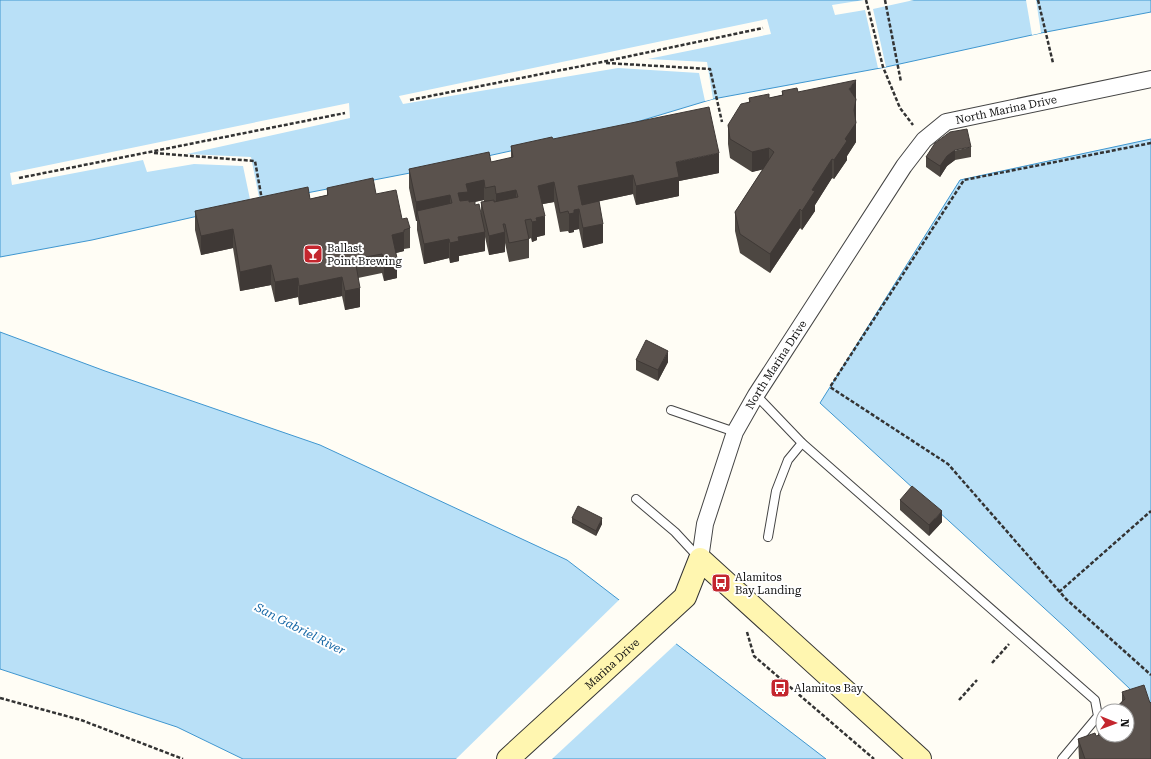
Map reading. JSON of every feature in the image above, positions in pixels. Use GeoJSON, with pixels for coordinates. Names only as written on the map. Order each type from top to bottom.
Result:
{"type":"FeatureCollection","features":[{"type":"Feature","properties":{"kind":"main road","name":"Marina Drive"},"geometry":{"type":"LineString","coordinates":[[508,759],[685,597],[700,559]]}},
{"type":"Feature","properties":{"kind":"main road"},"geometry":{"type":"LineString","coordinates":[[700,559],[920,759]]}},
{"type":"Feature","properties":{"kind":"street","name":"North Marina Drive"},"geometry":{"type":"LineString","coordinates":[[700,559],[705,524],[735,432],[756,395],[904,166],[924,140],[946,122],[1151,79]]}},
{"type":"Feature","properties":{"kind":"lane"},"geometry":{"type":"LineString","coordinates":[[756,395],[802,442],[1095,700],[1098,716],[1062,759]]}},
{"type":"Feature","properties":{"kind":"lane"},"geometry":{"type":"LineString","coordinates":[[671,410],[735,432]]}},
{"type":"Feature","properties":{"kind":"lane"},"geometry":{"type":"LineString","coordinates":[[768,537],[776,490],[788,460],[802,442]]}},
{"type":"Feature","properties":{"kind":"lane"},"geometry":{"type":"LineString","coordinates":[[636,499],[675,532],[700,559]]}},
{"type":"Feature","properties":{"kind":"path"},"geometry":{"type":"LineString","coordinates":[[866,0],[883,67],[900,108],[924,140]]}},
{"type":"Feature","properties":{"kind":"path"},"geometry":{"type":"LineString","coordinates":[[885,0],[901,82]]}},
{"type":"Feature","properties":{"kind":"path"},"geometry":{"type":"LineString","coordinates":[[1038,0],[1053,63]]}},
{"type":"Feature","properties":{"kind":"path"},"geometry":{"type":"LineString","coordinates":[[410,100],[763,28]]}},
{"type":"Feature","properties":{"kind":"path"},"geometry":{"type":"LineString","coordinates":[[602,62],[710,69],[722,122]]}},
{"type":"Feature","properties":{"kind":"path"},"geometry":{"type":"LineString","coordinates":[[19,178],[345,113]]}},
{"type":"Feature","properties":{"kind":"path"},"geometry":{"type":"LineString","coordinates":[[1151,142],[964,180],[830,387],[948,464],[1066,599],[1151,674]]}},
{"type":"Feature","properties":{"kind":"path"},"geometry":{"type":"LineString","coordinates":[[149,152],[255,161],[263,204]]}},
{"type":"Feature","properties":{"kind":"path"},"geometry":{"type":"LineString","coordinates":[[1060,592],[1151,511]]}},
{"type":"Feature","properties":{"kind":"path"},"geometry":{"type":"LineString","coordinates":[[747,628],[754,656],[874,759]]}},
{"type":"Feature","properties":{"kind":"path"},"geometry":{"type":"LineString","coordinates":[[992,663],[1012,640]]}},
{"type":"Feature","properties":{"kind":"path"},"geometry":{"type":"LineString","coordinates":[[959,700],[977,680]]}},
{"type":"Feature","properties":{"kind":"path"},"geometry":{"type":"LineString","coordinates":[[0,698],[81,720],[183,759]]}},
{"type":"Feature","properties":{"kind":"water"},"geometry":{"type":"Polygon","coordinates":[[[0,0],[1151,0],[1151,12],[1041,33],[886,67],[713,99],[620,127],[410,173],[260,202],[92,240],[0,257],[0,0]]]}},
{"type":"Feature","properties":{"kind":"water"},"geometry":{"type":"Polygon","coordinates":[[[1151,139],[1151,709],[1067,629],[820,403],[960,180],[1151,139]]]}},
{"type":"Feature","properties":{"kind":"water","name":"San Gabriel River"},"geometry":{"type":"Polygon","coordinates":[[[0,332],[105,371],[320,445],[567,560],[826,759],[243,759],[177,727],[0,669],[0,332]]]}},
{"type":"Feature","properties":{"kind":"pier"},"geometry":{"type":"Polygon","coordinates":[[[864,0],[914,0],[873,9],[886,67],[878,68],[865,10],[835,15],[832,5],[864,0]]]}},
{"type":"Feature","properties":{"kind":"pier"},"geometry":{"type":"Polygon","coordinates":[[[1026,0],[1036,0],[1041,33],[1032,35],[1026,0]]]}},
{"type":"Feature","properties":{"kind":"pier"},"geometry":{"type":"Polygon","coordinates":[[[767,19],[771,34],[648,59],[707,62],[713,99],[705,101],[699,73],[618,68],[403,104],[399,96],[767,19]]]}},
{"type":"Feature","properties":{"kind":"pier"},"geometry":{"type":"Polygon","coordinates":[[[349,103],[350,118],[187,154],[251,157],[260,202],[251,204],[243,166],[194,164],[147,172],[143,160],[12,185],[10,173],[349,103]]]}},
{"type":"Feature","properties":{"kind":"pier"},"geometry":{"type":"Polygon","coordinates":[[[620,599],[678,642],[552,759],[456,759],[620,599]]]}},
{"type":"Feature","properties":{"kind":"building"},"geometry":{"type":"Polygon","coordinates":[[[856,80],[849,89],[856,99],[854,110],[856,123],[845,139],[847,141],[834,160],[832,159],[812,190],[815,191],[802,211],[800,209],[770,254],[740,234],[735,212],[774,152],[769,148],[752,152],[730,139],[728,125],[741,104],[750,102],[749,98],[769,94],[769,98],[783,95],[782,91],[797,88],[798,92],[856,80]]]}},
{"type":"Feature","properties":{"kind":"building"},"geometry":{"type":"Polygon","coordinates":[[[709,107],[719,153],[676,162],[679,177],[636,186],[633,175],[578,186],[582,205],[599,201],[603,224],[583,228],[579,209],[574,210],[574,213],[569,214],[568,211],[560,213],[554,182],[538,186],[545,216],[536,218],[537,221],[532,222],[531,219],[525,220],[529,239],[509,243],[505,224],[503,224],[505,232],[489,236],[481,202],[494,200],[494,202],[518,197],[516,190],[496,194],[495,186],[485,188],[484,180],[466,184],[468,192],[458,193],[460,201],[469,200],[469,202],[475,201],[475,205],[479,204],[485,232],[458,237],[459,241],[450,243],[449,239],[424,244],[417,211],[452,203],[450,195],[416,202],[409,169],[489,152],[491,162],[513,157],[511,146],[552,137],[553,139],[709,107]]]}},
{"type":"Feature","properties":{"kind":"building"},"geometry":{"type":"Polygon","coordinates":[[[967,129],[971,147],[955,150],[947,156],[940,166],[926,157],[935,143],[950,132],[967,129]]]}},
{"type":"Feature","properties":{"kind":"building","name":"Ballast Point Brewing"},"geometry":{"type":"Polygon","coordinates":[[[373,178],[376,194],[396,190],[402,219],[407,218],[410,228],[404,230],[404,232],[392,235],[397,258],[384,261],[382,254],[355,259],[360,288],[345,291],[342,277],[299,286],[298,278],[275,282],[271,265],[240,272],[233,229],[201,236],[195,211],[308,187],[310,199],[328,195],[327,188],[373,178]]]}},
{"type":"Feature","properties":{"kind":"building"},"geometry":{"type":"Polygon","coordinates":[[[646,340],[668,351],[658,370],[636,360],[646,340]]]}},
{"type":"Feature","properties":{"kind":"building"},"geometry":{"type":"Polygon","coordinates":[[[912,486],[942,511],[929,525],[900,500],[912,486]]]}},
{"type":"Feature","properties":{"kind":"building"},"geometry":{"type":"Polygon","coordinates":[[[578,506],[602,518],[596,531],[572,518],[578,506]]]}},
{"type":"Feature","properties":{"kind":"building"},"geometry":{"type":"Polygon","coordinates":[[[1144,685],[1150,703],[1151,702],[1151,759],[1085,759],[1078,739],[1095,733],[1095,743],[1135,743],[1135,703],[1121,703],[1125,699],[1122,692],[1144,685]]]}},
{"type":"Feature","properties":{"kind":"place","name":"Ballast Point Brewing"},"geometry":{"type":"Point","coordinates":[313,254]}},
{"type":"Feature","properties":{"kind":"place","name":"Alamitos Bay Landing"},"geometry":{"type":"Point","coordinates":[721,583]}},
{"type":"Feature","properties":{"kind":"place","name":"Alamitos Bay"},"geometry":{"type":"Point","coordinates":[780,688]}}]}
